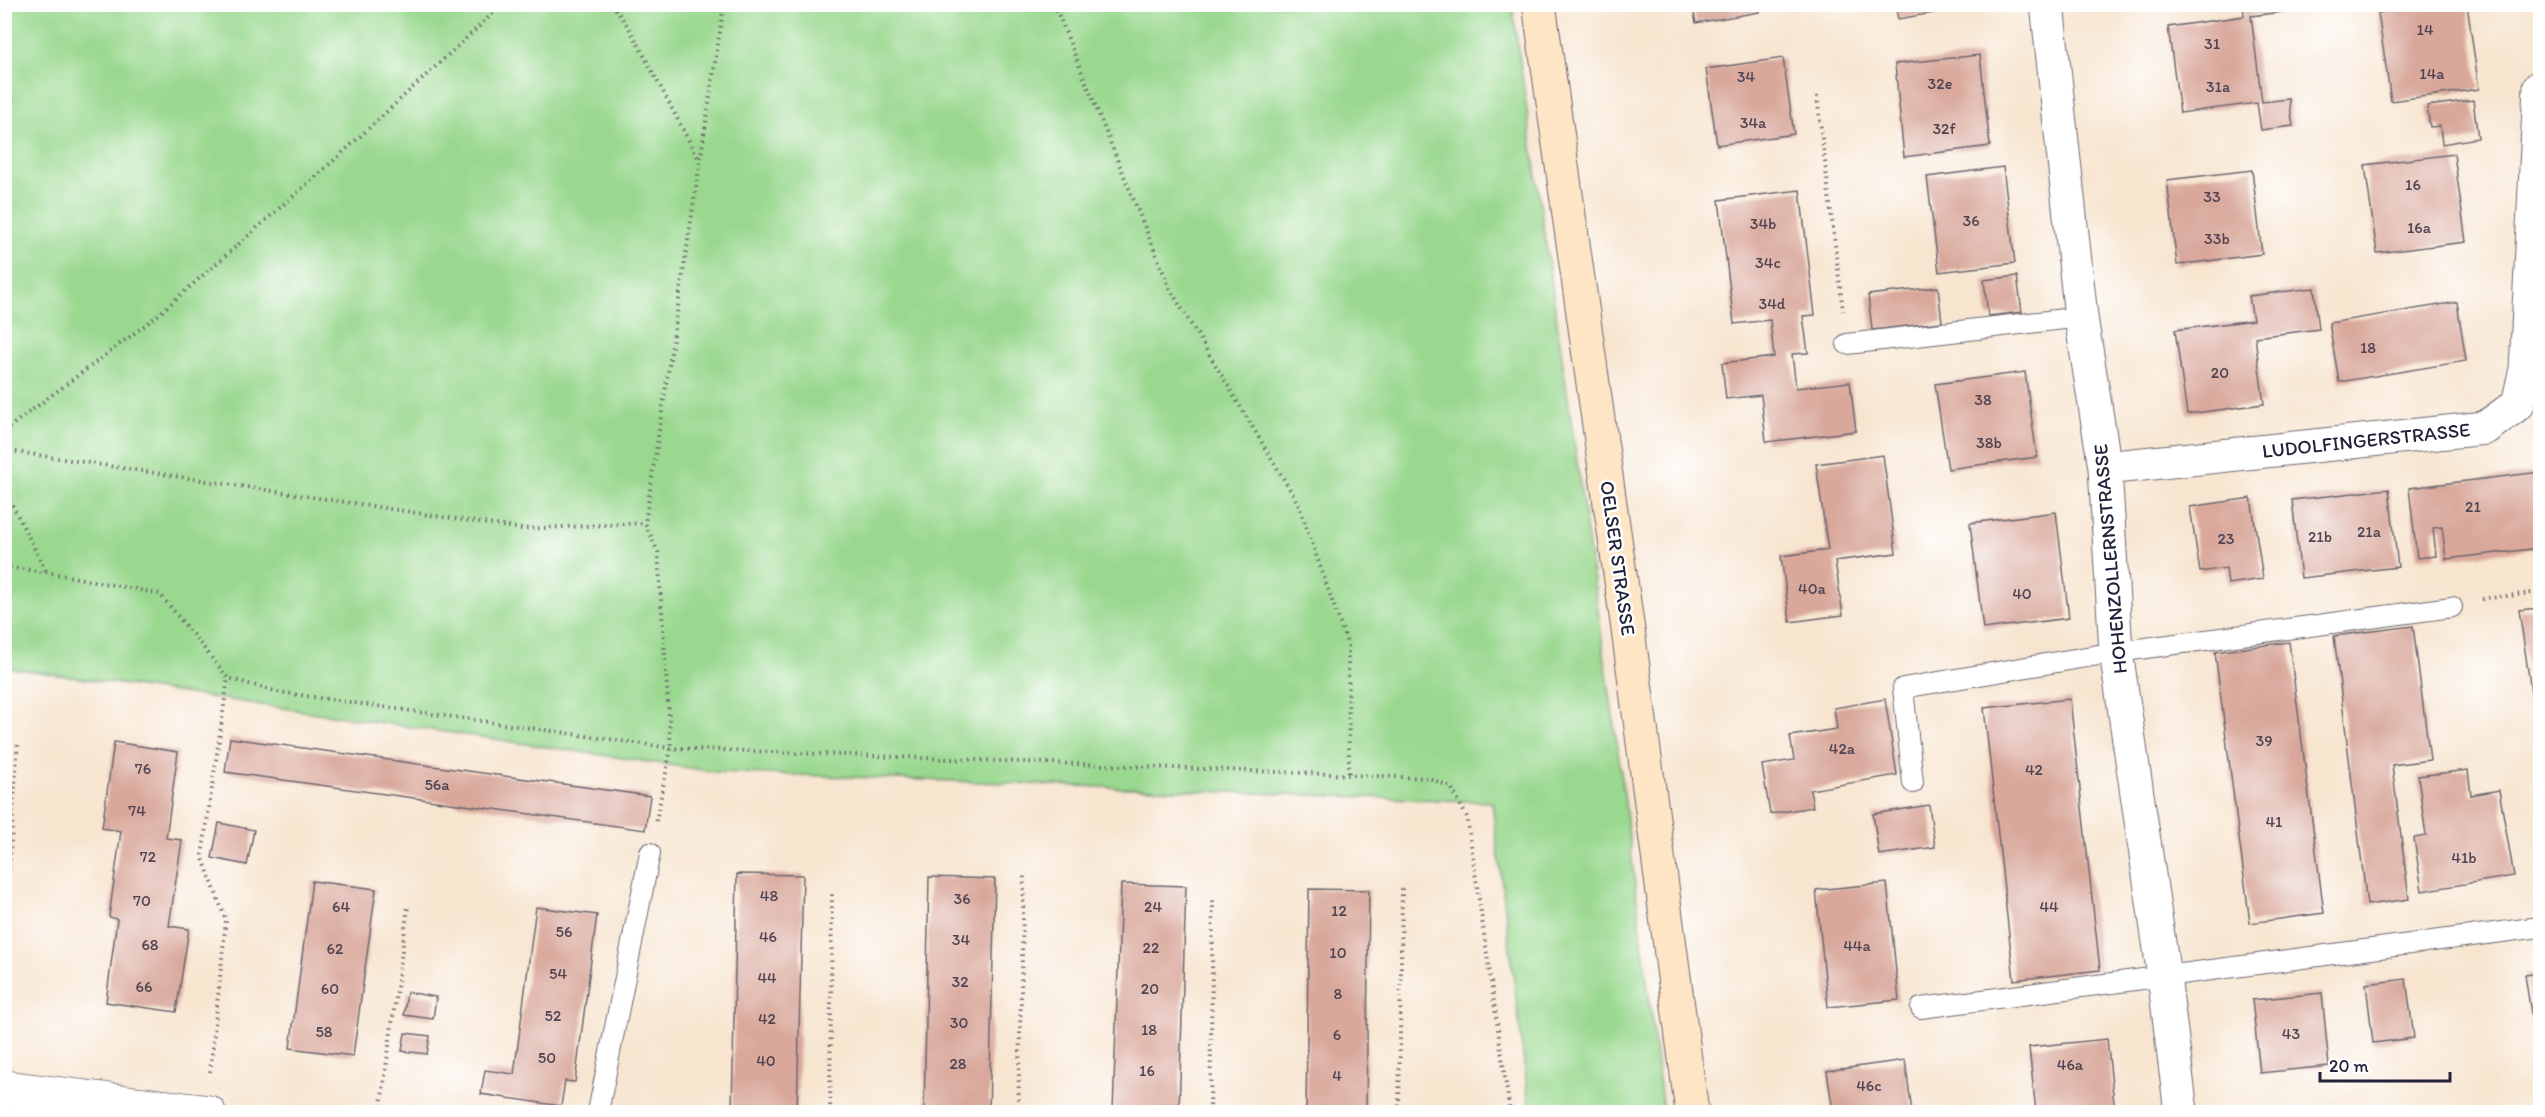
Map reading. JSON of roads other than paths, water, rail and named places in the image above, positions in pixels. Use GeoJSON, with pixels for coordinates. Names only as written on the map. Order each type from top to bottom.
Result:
{"type":"FeatureCollection","features":[{"type":"Feature","properties":{"kind":"main road","name":"OELSER STRASSE"},"geometry":{"type":"LineString","coordinates":[[1539,4],[1630,642],[1692,1113]]}},
{"type":"Feature","properties":{"kind":"street","name":"HOHENZOLLERNSTRASSE"},"geometry":{"type":"LineString","coordinates":[[2047,4],[2081,317],[2105,468],[2116,652],[2164,976],[2181,1113]]}},
{"type":"Feature","properties":{"kind":"street","name":"LUDOLFINGERSTRASSE"},"geometry":{"type":"LineString","coordinates":[[2105,468],[2485,428],[2518,404],[2526,369],[2541,87]]}},
{"type":"Feature","properties":{"kind":"street"},"geometry":{"type":"LineString","coordinates":[[4,1087],[115,1107],[207,1112]]}},
{"type":"Feature","properties":{"kind":"lane"},"geometry":{"type":"LineString","coordinates":[[1847,344],[2081,317]]}},
{"type":"Feature","properties":{"kind":"lane"},"geometry":{"type":"LineString","coordinates":[[1913,783],[1903,688],[2116,652],[2452,607]]}},
{"type":"Feature","properties":{"kind":"lane"},"geometry":{"type":"LineString","coordinates":[[598,1113],[650,853]]}},
{"type":"Feature","properties":{"kind":"lane"},"geometry":{"type":"LineString","coordinates":[[1921,1008],[2541,927]]}}]}
